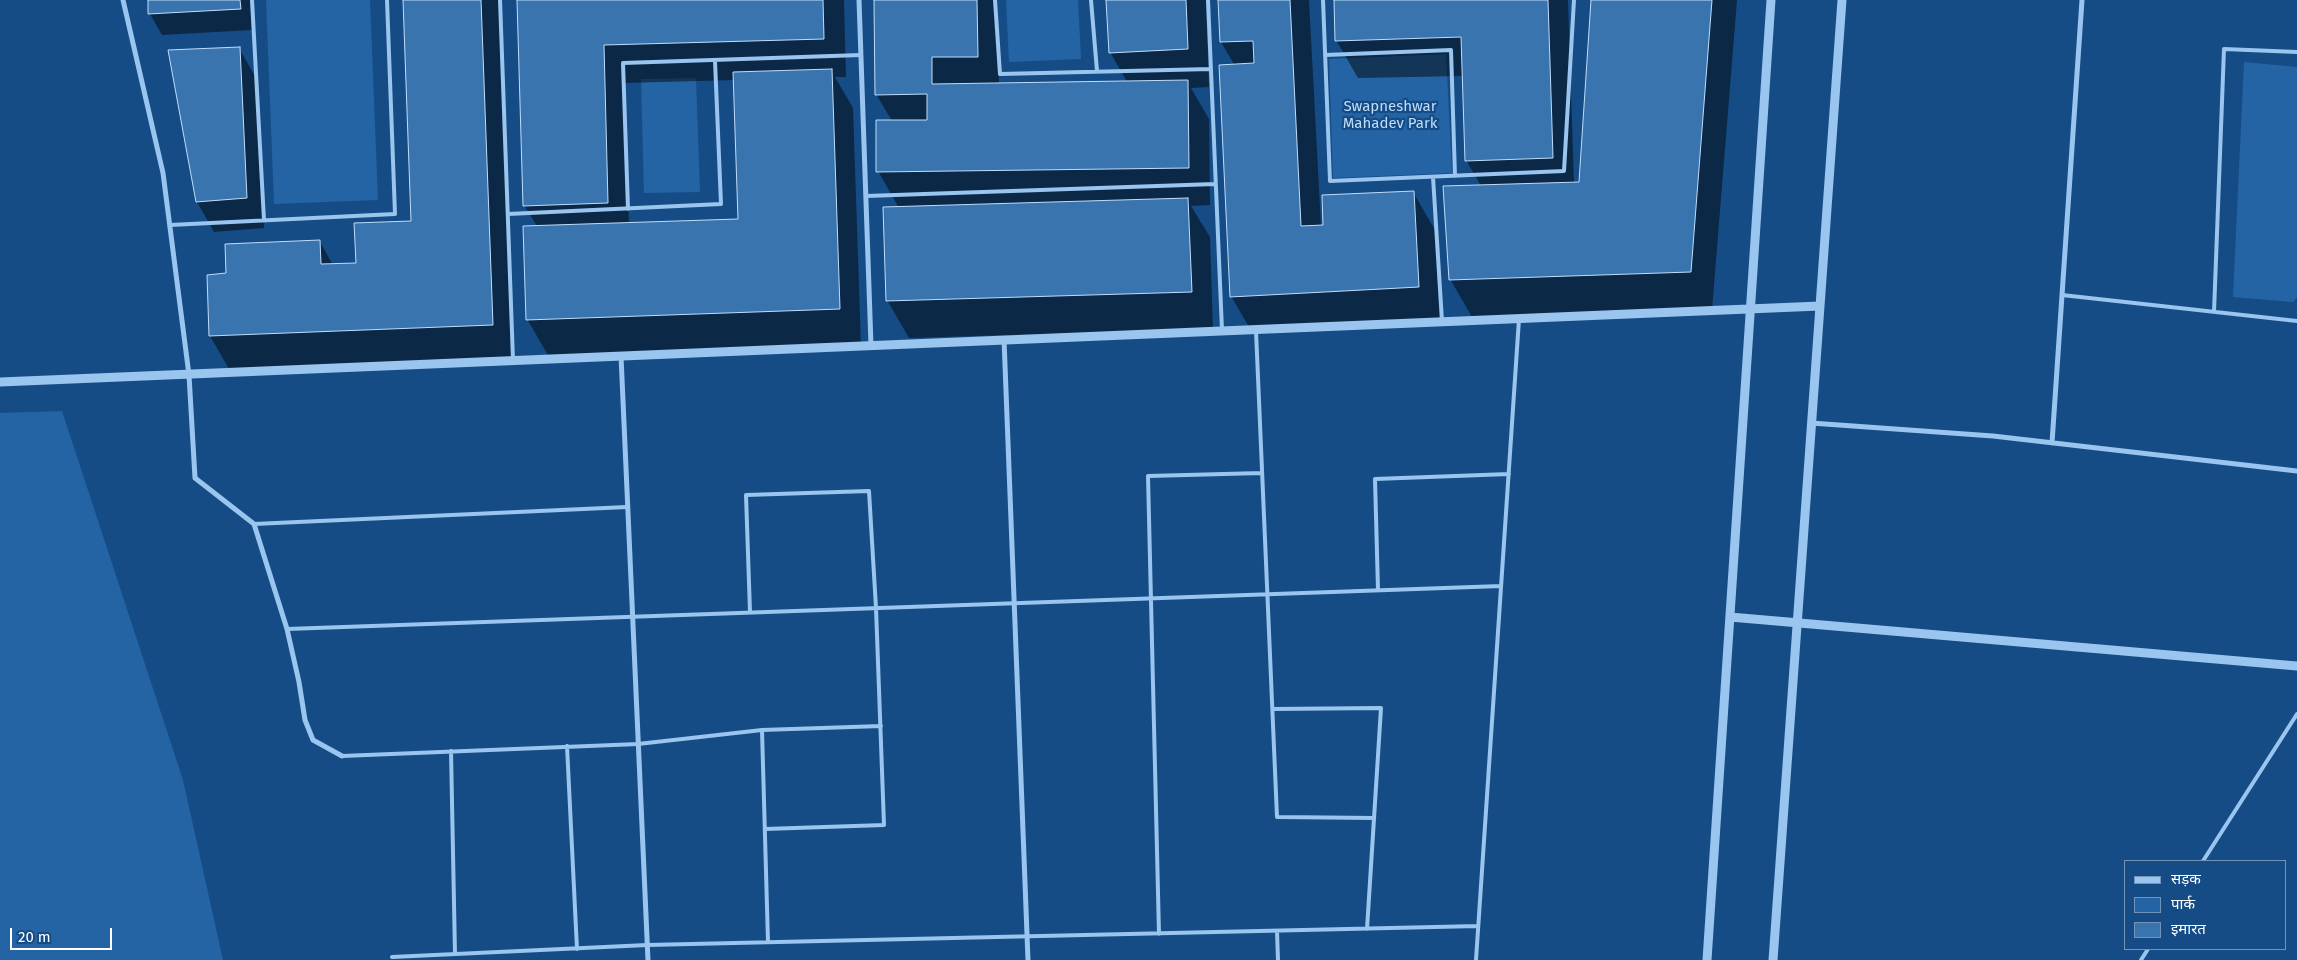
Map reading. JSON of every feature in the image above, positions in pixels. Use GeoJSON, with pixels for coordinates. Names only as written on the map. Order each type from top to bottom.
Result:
{"type":"FeatureCollection","features":[{"type":"Feature","properties":{"kind":"street"},"geometry":{"type":"LineString","coordinates":[[123,0],[163,173],[189,375],[195,478],[254,524],[287,629],[300,682],[305,720],[313,740],[342,756]]}},
{"type":"Feature","properties":{"kind":"street"},"geometry":{"type":"LineString","coordinates":[[859,0],[871,345]]}},
{"type":"Feature","properties":{"kind":"street"},"geometry":{"type":"LineString","coordinates":[[1708,960],[1771,0]]}},
{"type":"Feature","properties":{"kind":"street"},"geometry":{"type":"LineString","coordinates":[[1773,960],[1842,0]]}},
{"type":"Feature","properties":{"kind":"street"},"geometry":{"type":"LineString","coordinates":[[2052,443],[2082,0]]}},
{"type":"Feature","properties":{"kind":"street"},"geometry":{"type":"LineString","coordinates":[[0,382],[1820,306]]}},
{"type":"Feature","properties":{"kind":"street"},"geometry":{"type":"LineString","coordinates":[[1004,339],[1028,960]]}},
{"type":"Feature","properties":{"kind":"street"},"geometry":{"type":"LineString","coordinates":[[621,356],[648,960]]}},
{"type":"Feature","properties":{"kind":"street"},"geometry":{"type":"LineString","coordinates":[[1811,423],[1993,436],[2297,471]]}},
{"type":"Feature","properties":{"kind":"street"},"geometry":{"type":"LineString","coordinates":[[1730,617],[2297,666]]}},
{"type":"Feature","properties":{"kind":"lane"},"geometry":{"type":"LineString","coordinates":[[252,0],[264,220]]}},
{"type":"Feature","properties":{"kind":"lane"},"geometry":{"type":"LineString","coordinates":[[170,224],[395,214],[387,0]]}},
{"type":"Feature","properties":{"kind":"lane"},"geometry":{"type":"LineString","coordinates":[[500,0],[513,360]]}},
{"type":"Feature","properties":{"kind":"lane"},"geometry":{"type":"LineString","coordinates":[[995,0],[1000,74],[1211,69]]}},
{"type":"Feature","properties":{"kind":"lane"},"geometry":{"type":"LineString","coordinates":[[1091,0],[1096,71]]}},
{"type":"Feature","properties":{"kind":"lane"},"geometry":{"type":"LineString","coordinates":[[1208,0],[1222,330]]}},
{"type":"Feature","properties":{"kind":"lane"},"geometry":{"type":"LineString","coordinates":[[1323,0],[1330,181],[1564,171],[1574,0]]}},
{"type":"Feature","properties":{"kind":"lane"},"geometry":{"type":"LineString","coordinates":[[2214,312],[2224,49],[2297,52]]}},
{"type":"Feature","properties":{"kind":"lane"},"geometry":{"type":"LineString","coordinates":[[1325,56],[1451,50],[1455,176]]}},
{"type":"Feature","properties":{"kind":"lane"},"geometry":{"type":"LineString","coordinates":[[628,209],[623,64],[861,56]]}},
{"type":"Feature","properties":{"kind":"lane"},"geometry":{"type":"LineString","coordinates":[[508,214],[721,204],[715,61]]}},
{"type":"Feature","properties":{"kind":"lane"},"geometry":{"type":"LineString","coordinates":[[1433,177],[1442,321]]}},
{"type":"Feature","properties":{"kind":"lane"},"geometry":{"type":"LineString","coordinates":[[866,196],[1216,184]]}},
{"type":"Feature","properties":{"kind":"lane"},"geometry":{"type":"LineString","coordinates":[[2062,295],[2297,321]]}},
{"type":"Feature","properties":{"kind":"lane"},"geometry":{"type":"LineString","coordinates":[[1476,960],[1519,318]]}},
{"type":"Feature","properties":{"kind":"lane"},"geometry":{"type":"LineString","coordinates":[[1256,329],[1277,816],[1374,818]]}},
{"type":"Feature","properties":{"kind":"lane"},"geometry":{"type":"LineString","coordinates":[[1159,934],[1148,476],[1262,473]]}},
{"type":"Feature","properties":{"kind":"lane"},"geometry":{"type":"LineString","coordinates":[[1378,590],[1375,479],[1509,474]]}},
{"type":"Feature","properties":{"kind":"lane"},"geometry":{"type":"LineString","coordinates":[[750,612],[746,496],[869,492],[876,608],[884,825],[765,829]]}},
{"type":"Feature","properties":{"kind":"lane"},"geometry":{"type":"LineString","coordinates":[[254,524],[627,507]]}},
{"type":"Feature","properties":{"kind":"lane"},"geometry":{"type":"LineString","coordinates":[[287,629],[1501,586]]}},
{"type":"Feature","properties":{"kind":"lane"},"geometry":{"type":"LineString","coordinates":[[1273,709],[1381,708],[1367,929]]}},
{"type":"Feature","properties":{"kind":"lane"},"geometry":{"type":"LineString","coordinates":[[2204,860],[2297,714]]}},
{"type":"Feature","properties":{"kind":"lane"},"geometry":{"type":"LineString","coordinates":[[342,756],[638,744],[762,730],[880,726]]}},
{"type":"Feature","properties":{"kind":"lane"},"geometry":{"type":"LineString","coordinates":[[762,730],[768,942]]}},
{"type":"Feature","properties":{"kind":"lane"},"geometry":{"type":"LineString","coordinates":[[567,746],[577,949]]}},
{"type":"Feature","properties":{"kind":"lane"},"geometry":{"type":"LineString","coordinates":[[451,751],[455,954]]}},
{"type":"Feature","properties":{"kind":"lane"},"geometry":{"type":"LineString","coordinates":[[392,956],[647,945],[1478,926]]}},
{"type":"Feature","properties":{"kind":"lane"},"geometry":{"type":"LineString","coordinates":[[1277,931],[1278,960]]}},
{"type":"Feature","properties":{"kind":"green space"},"geometry":{"type":"Polygon","coordinates":[[[266,0],[370,0],[378,200],[274,204],[266,0]]]}},
{"type":"Feature","properties":{"kind":"green space"},"geometry":{"type":"Polygon","coordinates":[[[1006,0],[1078,0],[1081,59],[1009,62],[1006,0]]]}},
{"type":"Feature","properties":{"kind":"green space","name":"Swapneshwar Mahadev Park"},"geometry":{"type":"Polygon","coordinates":[[[1446,54],[1452,173],[1333,178],[1329,59],[1446,54]]]}},
{"type":"Feature","properties":{"kind":"green space"},"geometry":{"type":"Polygon","coordinates":[[[2244,62],[2297,67],[2297,297],[2293,302],[2233,297],[2244,62]]]}},
{"type":"Feature","properties":{"kind":"green space"},"geometry":{"type":"Polygon","coordinates":[[[696,78],[700,192],[644,193],[641,79],[696,78]]]}},
{"type":"Feature","properties":{"kind":"green space"},"geometry":{"type":"Polygon","coordinates":[[[62,411],[183,780],[223,960],[0,960],[0,413],[62,411]]]}},
{"type":"Feature","properties":{"kind":"building"},"geometry":{"type":"Polygon","coordinates":[[[148,0],[240,0],[241,9],[148,14],[148,0]]]}},
{"type":"Feature","properties":{"kind":"building"},"geometry":{"type":"Polygon","coordinates":[[[403,0],[481,0],[493,325],[209,336],[207,275],[226,273],[225,244],[320,240],[321,264],[356,263],[354,223],[411,221],[403,0]]]}},
{"type":"Feature","properties":{"kind":"building"},"geometry":{"type":"Polygon","coordinates":[[[517,0],[823,0],[824,39],[604,45],[608,203],[523,206],[517,0]]]}},
{"type":"Feature","properties":{"kind":"building"},"geometry":{"type":"Polygon","coordinates":[[[874,0],[977,0],[978,57],[932,57],[932,84],[1188,80],[1189,168],[876,172],[876,120],[927,120],[927,94],[875,95],[874,0]]]}},
{"type":"Feature","properties":{"kind":"building"},"geometry":{"type":"Polygon","coordinates":[[[1106,0],[1186,0],[1188,49],[1109,53],[1106,0]]]}},
{"type":"Feature","properties":{"kind":"building"},"geometry":{"type":"Polygon","coordinates":[[[1218,0],[1290,0],[1301,226],[1323,225],[1322,195],[1414,191],[1419,287],[1230,297],[1219,65],[1254,63],[1253,41],[1220,42],[1218,0]]]}},
{"type":"Feature","properties":{"kind":"building"},"geometry":{"type":"Polygon","coordinates":[[[1334,0],[1548,0],[1553,158],[1465,161],[1461,37],[1335,41],[1334,0]]]}},
{"type":"Feature","properties":{"kind":"building"},"geometry":{"type":"Polygon","coordinates":[[[1591,0],[1712,0],[1691,272],[1449,280],[1443,186],[1579,182],[1591,0]]]}},
{"type":"Feature","properties":{"kind":"building"},"geometry":{"type":"Polygon","coordinates":[[[240,47],[247,198],[196,202],[168,50],[240,47]]]}},
{"type":"Feature","properties":{"kind":"building"},"geometry":{"type":"Polygon","coordinates":[[[832,69],[840,309],[526,320],[523,226],[738,219],[733,72],[832,69]]]}},
{"type":"Feature","properties":{"kind":"building"},"geometry":{"type":"Polygon","coordinates":[[[1188,198],[1192,292],[886,301],[883,207],[1188,198]]]}}]}
